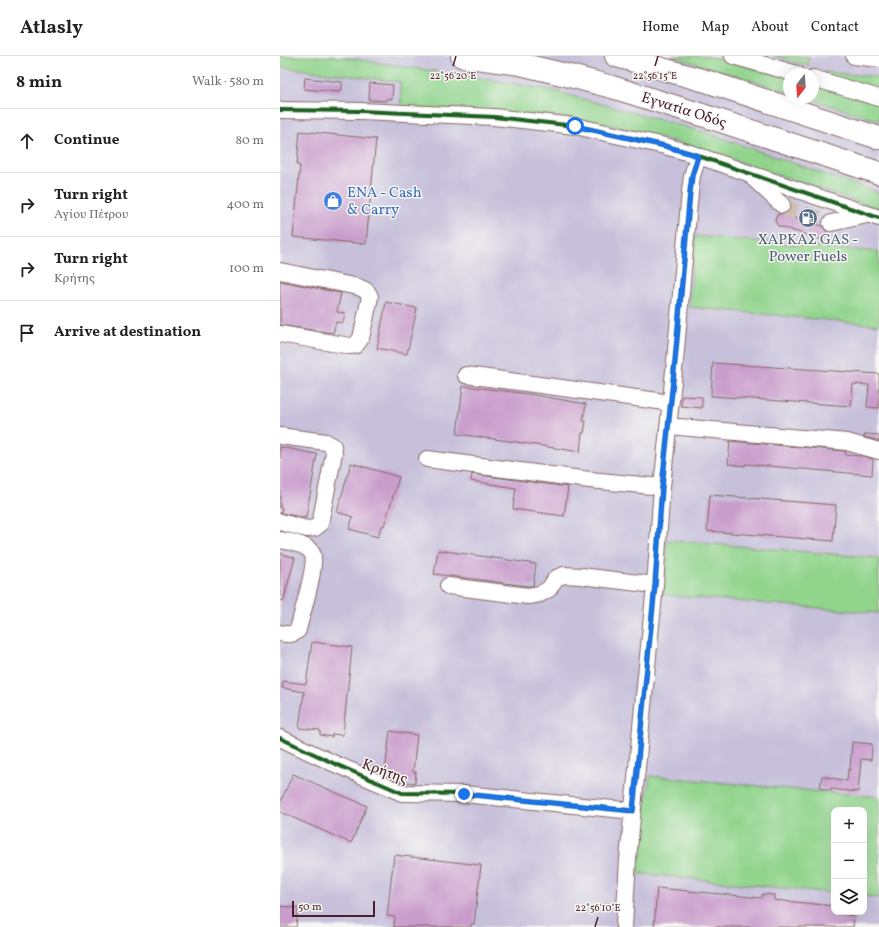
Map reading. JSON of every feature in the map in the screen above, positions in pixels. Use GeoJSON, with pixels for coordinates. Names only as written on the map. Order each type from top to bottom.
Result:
{"type":"FeatureCollection","features":[{"type":"Feature","properties":{"kind":"highway","name":"Εγνατία Οδός"},"geometry":{"type":"LineString","coordinates":[[462,56],[520,64],[566,74],[699,114],[879,173]]}},
{"type":"Feature","properties":{"kind":"highway"},"geometry":{"type":"LineString","coordinates":[[616,56],[710,82],[879,138]]}},
{"type":"Feature","properties":{"kind":"street"},"geometry":{"type":"LineString","coordinates":[[733,56],[783,70]]}},
{"type":"Feature","properties":{"kind":"street"},"geometry":{"type":"LineString","coordinates":[[854,56],[879,59]]}},
{"type":"Feature","properties":{"kind":"street"},"geometry":{"type":"LineString","coordinates":[[819,80],[879,98]]}},
{"type":"Feature","properties":{"kind":"street"},"geometry":{"type":"LineString","coordinates":[[280,110],[494,117],[575,126],[665,146],[698,156],[873,217]]}},
{"type":"Feature","properties":{"kind":"street"},"geometry":{"type":"LineString","coordinates":[[624,926],[628,859],[655,585],[662,487],[690,192],[692,176],[698,156]]}},
{"type":"Feature","properties":{"kind":"street"},"geometry":{"type":"LineString","coordinates":[[747,173],[782,205]]}},
{"type":"Feature","properties":{"kind":"street"},"geometry":{"type":"LineString","coordinates":[[831,223],[873,217]]}},
{"type":"Feature","properties":{"kind":"street"},"geometry":{"type":"LineString","coordinates":[[280,271],[358,287],[364,289],[370,298],[361,338],[356,345],[350,346],[280,334]]}},
{"type":"Feature","properties":{"kind":"street"},"geometry":{"type":"LineString","coordinates":[[466,375],[670,404]]}},
{"type":"Feature","properties":{"kind":"street"},"geometry":{"type":"LineString","coordinates":[[668,426],[847,442],[879,451]]}},
{"type":"Feature","properties":{"kind":"street"},"geometry":{"type":"LineString","coordinates":[[280,436],[326,442],[333,446],[334,453],[320,524],[315,528],[307,529],[280,522]]}},
{"type":"Feature","properties":{"kind":"street"},"geometry":{"type":"LineString","coordinates":[[427,459],[590,480],[662,487]]}},
{"type":"Feature","properties":{"kind":"street"},"geometry":{"type":"LineString","coordinates":[[280,540],[307,548],[312,553],[313,567],[298,630],[293,634],[280,633]]}},
{"type":"Feature","properties":{"kind":"street"},"geometry":{"type":"LineString","coordinates":[[448,586],[528,596],[540,594],[548,589],[556,578],[564,575],[655,585]]}},
{"type":"Feature","properties":{"kind":"street","name":"Κρήτης"},"geometry":{"type":"LineString","coordinates":[[280,738],[333,764],[402,792],[464,794],[633,811]]}},
{"type":"Feature","properties":{"kind":"shaded area"},"geometry":{"type":"Polygon","coordinates":[[[280,56],[879,56],[879,927],[280,927],[280,56]]]}},
{"type":"Feature","properties":{"kind":"green space"},"geometry":{"type":"Polygon","coordinates":[[[280,56],[334,56],[550,90],[704,132],[879,193],[879,209],[701,149],[622,127],[550,115],[401,108],[400,82],[280,67],[280,56]]]}},
{"type":"Feature","properties":{"kind":"green space"},"geometry":{"type":"Polygon","coordinates":[[[671,56],[708,56],[783,76],[783,90],[671,56]]]}},
{"type":"Feature","properties":{"kind":"green space"},"geometry":{"type":"Polygon","coordinates":[[[773,56],[809,56],[808,66],[773,56]]]}},
{"type":"Feature","properties":{"kind":"green space"},"geometry":{"type":"Polygon","coordinates":[[[824,72],[879,77],[879,92],[826,76],[824,72]]]}},
{"type":"Feature","properties":{"kind":"green space"},"geometry":{"type":"Polygon","coordinates":[[[819,87],[879,104],[879,121],[819,102],[819,87]]]}},
{"type":"Feature","properties":{"kind":"green space"},"geometry":{"type":"Polygon","coordinates":[[[695,236],[879,252],[879,325],[689,307],[695,236]]]}},
{"type":"Feature","properties":{"kind":"green space"},"geometry":{"type":"Polygon","coordinates":[[[667,540],[879,558],[879,613],[663,595],[667,540]]]}},
{"type":"Feature","properties":{"kind":"green space"},"geometry":{"type":"Polygon","coordinates":[[[650,776],[879,797],[879,898],[867,896],[867,807],[831,807],[831,893],[634,873],[650,776]]]}},
{"type":"Feature","properties":{"kind":"building"},"geometry":{"type":"Polygon","coordinates":[[[305,78],[342,82],[342,90],[339,90],[339,92],[304,89],[305,78]]]}},
{"type":"Feature","properties":{"kind":"building"},"geometry":{"type":"Polygon","coordinates":[[[370,83],[393,85],[392,99],[386,99],[386,101],[369,100],[370,83]]]}},
{"type":"Feature","properties":{"kind":"building","name":"ENA - Cash & Carry"},"geometry":{"type":"Polygon","coordinates":[[[300,131],[376,139],[366,244],[293,237],[300,166],[297,165],[300,131]]]}},
{"type":"Feature","properties":{"kind":"building"},"geometry":{"type":"Polygon","coordinates":[[[782,214],[822,226],[827,232],[826,237],[820,239],[778,226],[775,221],[777,215],[782,214]]]}},
{"type":"Feature","properties":{"kind":"building"},"geometry":{"type":"Polygon","coordinates":[[[280,281],[341,293],[337,312],[345,313],[343,323],[336,322],[333,333],[280,325],[280,281]]]}},
{"type":"Feature","properties":{"kind":"building"},"geometry":{"type":"Polygon","coordinates":[[[386,302],[417,308],[407,354],[377,348],[386,302]]]}},
{"type":"Feature","properties":{"kind":"building"},"geometry":{"type":"Polygon","coordinates":[[[713,363],[879,374],[879,408],[867,407],[869,385],[853,384],[851,406],[711,396],[713,363]]]}},
{"type":"Feature","properties":{"kind":"building"},"geometry":{"type":"Polygon","coordinates":[[[463,386],[529,394],[586,404],[583,421],[586,421],[584,433],[582,433],[580,452],[457,434],[463,386]]]}},
{"type":"Feature","properties":{"kind":"building"},"geometry":{"type":"Polygon","coordinates":[[[682,396],[702,397],[702,408],[681,406],[682,396]]]}},
{"type":"Feature","properties":{"kind":"building"},"geometry":{"type":"Polygon","coordinates":[[[865,434],[879,435],[879,441],[864,437],[865,434]]]}},
{"type":"Feature","properties":{"kind":"building"},"geometry":{"type":"Polygon","coordinates":[[[730,441],[845,451],[846,455],[863,456],[873,459],[872,475],[745,464],[745,466],[728,464],[730,441]]]}},
{"type":"Feature","properties":{"kind":"building"},"geometry":{"type":"Polygon","coordinates":[[[280,447],[317,454],[306,518],[281,513],[280,447]]]}},
{"type":"Feature","properties":{"kind":"building"},"geometry":{"type":"Polygon","coordinates":[[[351,463],[399,477],[384,526],[381,526],[378,537],[349,529],[353,517],[337,512],[351,463]]]}},
{"type":"Feature","properties":{"kind":"building"},"geometry":{"type":"Polygon","coordinates":[[[472,474],[568,487],[564,516],[513,509],[516,488],[471,481],[472,474]]]}},
{"type":"Feature","properties":{"kind":"building"},"geometry":{"type":"Polygon","coordinates":[[[710,495],[836,505],[833,541],[707,531],[710,495]]]}},
{"type":"Feature","properties":{"kind":"building"},"geometry":{"type":"Polygon","coordinates":[[[438,550],[536,564],[533,586],[434,574],[438,550]]]}},
{"type":"Feature","properties":{"kind":"building"},"geometry":{"type":"Polygon","coordinates":[[[280,553],[295,558],[283,601],[280,600],[280,553]]]}},
{"type":"Feature","properties":{"kind":"building"},"geometry":{"type":"Polygon","coordinates":[[[312,642],[352,647],[343,735],[332,734],[332,737],[320,735],[320,730],[299,728],[304,692],[282,688],[283,681],[306,684],[312,642]]]}},
{"type":"Feature","properties":{"kind":"building"},"geometry":{"type":"Polygon","coordinates":[[[390,731],[417,735],[413,772],[416,772],[415,783],[399,781],[390,777],[391,772],[385,771],[390,731]]]}},
{"type":"Feature","properties":{"kind":"building"},"geometry":{"type":"Polygon","coordinates":[[[852,742],[872,744],[871,760],[861,759],[858,792],[831,789],[831,791],[820,788],[822,776],[847,781],[848,769],[850,770],[852,742]]]}},
{"type":"Feature","properties":{"kind":"building"},"geometry":{"type":"Polygon","coordinates":[[[293,774],[367,806],[351,843],[280,812],[280,803],[293,774]]]}},
{"type":"Feature","properties":{"kind":"building"},"geometry":{"type":"Polygon","coordinates":[[[394,855],[481,865],[474,924],[471,924],[471,927],[394,927],[395,917],[387,916],[394,855]]]}},
{"type":"Feature","properties":{"kind":"building"},"geometry":{"type":"Polygon","coordinates":[[[657,888],[762,898],[762,894],[774,895],[774,900],[831,906],[831,915],[854,916],[853,927],[654,927],[657,888]]]}},
{"type":"Feature","properties":{"kind":"building"},"geometry":{"type":"Polygon","coordinates":[[[280,906],[298,908],[296,927],[280,927],[280,906]]]}},
{"type":"Feature","properties":{"kind":"tunnel"},"geometry":{"type":"LineString","coordinates":[[782,205],[786,208],[831,223]]}},
{"type":"Feature","properties":{"kind":"cycle path"},"geometry":{"type":"LineString","coordinates":[[280,110],[361,111],[494,117],[575,126],[690,153],[879,218]]}},
{"type":"Feature","properties":{"kind":"cycle path"},"geometry":{"type":"LineString","coordinates":[[280,738],[402,793],[464,794],[633,811],[690,192],[692,176],[698,156]]}},
{"type":"Feature","properties":{"kind":"place","name":"ENA - Cash & Carry"},"geometry":{"type":"Point","coordinates":[333,201]}},
{"type":"Feature","properties":{"kind":"place","name":"ΧΑΡΚΑΣ GAS - Power Fuels"},"geometry":{"type":"Point","coordinates":[808,218]}},
{"type":"Feature","properties":{"kind":"route"},"geometry":{"type":"LineString","coordinates":[[464,794],[633,811],[690,192],[692,176],[698,156],[665,146],[575,126]]}}]}
